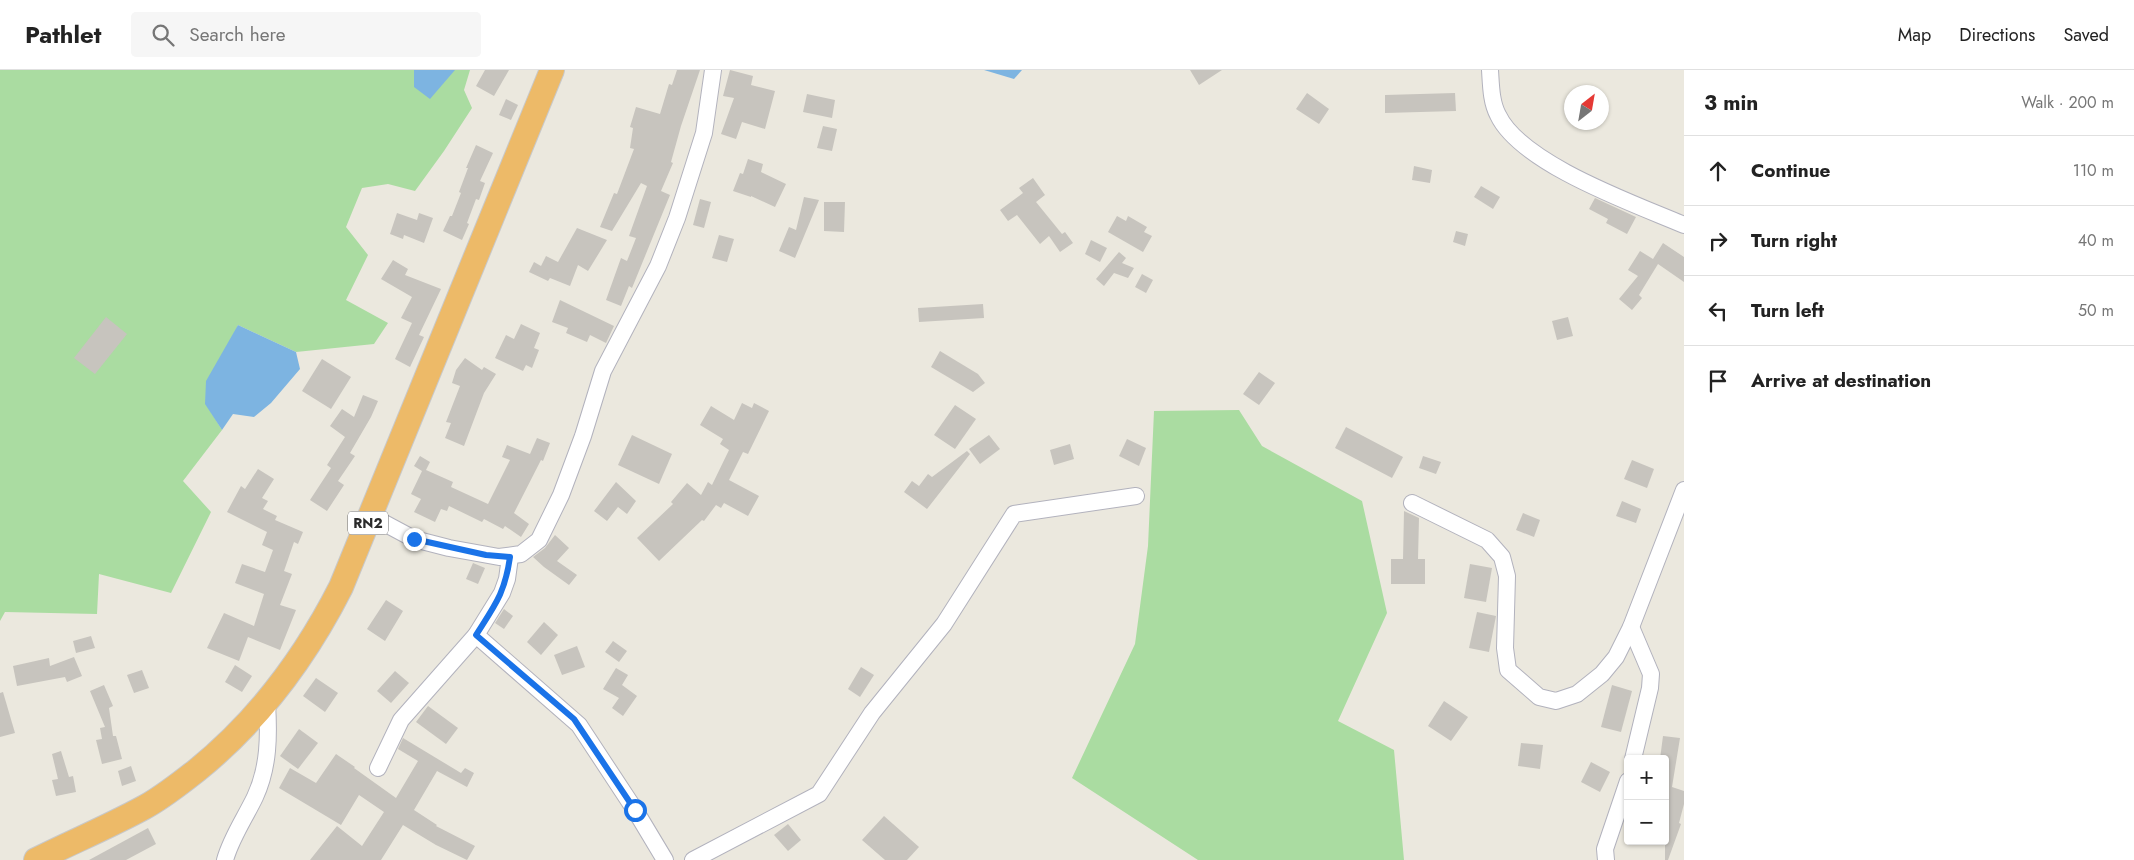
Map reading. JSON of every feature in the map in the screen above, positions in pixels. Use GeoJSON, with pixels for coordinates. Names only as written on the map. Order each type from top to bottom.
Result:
{"type":"FeatureCollection","features":[{"type":"Feature","properties":{"kind":"highway","name":"RN2"},"geometry":{"type":"LineString","coordinates":[[36,860],[144,808],[176,787],[208,761],[267,703],[301,658],[324,621],[341,587],[552,70]]}},
{"type":"Feature","properties":{"kind":"street"},"geometry":{"type":"LineString","coordinates":[[371,516],[414,539],[486,555],[510,557],[521,554],[530,549],[539,540],[546,529],[583,436],[603,371],[658,266],[677,218],[704,134],[713,70]]}},
{"type":"Feature","properties":{"kind":"street"},"geometry":{"type":"LineString","coordinates":[[1490,70],[1492,94],[1498,115],[1513,136],[1544,161],[1684,226]]}},
{"type":"Feature","properties":{"kind":"street"},"geometry":{"type":"LineString","coordinates":[[1412,503],[1487,540],[1502,556],[1508,576],[1505,648],[1508,670],[1538,697],[1556,701],[1577,694],[1602,674],[1616,657],[1631,627],[1684,490]]}},
{"type":"Feature","properties":{"kind":"street"},"geometry":{"type":"LineString","coordinates":[[693,860],[819,794],[872,713],[944,624],[1014,514],[1136,496]]}},
{"type":"Feature","properties":{"kind":"street"},"geometry":{"type":"LineString","coordinates":[[378,768],[401,720],[476,635],[502,593],[507,579],[510,557]]}},
{"type":"Feature","properties":{"kind":"street"},"geometry":{"type":"LineString","coordinates":[[1631,627],[1651,674],[1650,688],[1634,755]]}},
{"type":"Feature","properties":{"kind":"street"},"geometry":{"type":"LineString","coordinates":[[476,635],[579,725],[635,810],[665,860]]}},
{"type":"Feature","properties":{"kind":"street"},"geometry":{"type":"LineString","coordinates":[[225,860],[256,795],[268,754],[267,703]]}},
{"type":"Feature","properties":{"kind":"street"},"geometry":{"type":"LineString","coordinates":[[1602,856],[1624,793]]}},
{"type":"Feature","properties":{"kind":"green space"},"geometry":{"type":"Polygon","coordinates":[[[0,70],[470,70],[464,90],[472,108],[415,191],[388,184],[362,188],[346,227],[368,255],[346,300],[388,323],[374,344],[296,352],[238,325],[206,404],[222,430],[183,481],[211,512],[171,593],[99,574],[97,614],[5,612],[0,621],[0,70]]]}},
{"type":"Feature","properties":{"kind":"green space"},"geometry":{"type":"Polygon","coordinates":[[[1239,410],[1262,446],[1362,501],[1387,613],[1338,721],[1394,750],[1404,860],[1198,860],[1072,778],[1135,644],[1148,546],[1154,411],[1239,410]]]}},
{"type":"Feature","properties":{"kind":"water"},"geometry":{"type":"Polygon","coordinates":[[[414,70],[455,70],[430,99],[414,87],[414,70]]]}},
{"type":"Feature","properties":{"kind":"water"},"geometry":{"type":"Polygon","coordinates":[[[984,70],[1022,70],[1014,79],[984,70]]]}},
{"type":"Feature","properties":{"kind":"water"},"geometry":{"type":"Polygon","coordinates":[[[238,325],[296,352],[300,369],[271,403],[254,417],[233,414],[222,430],[205,404],[206,381],[238,325]]]}},
{"type":"Feature","properties":{"kind":"building"},"geometry":{"type":"Polygon","coordinates":[[[485,70],[509,70],[494,96],[476,86],[485,70]]]}},
{"type":"Feature","properties":{"kind":"building"},"geometry":{"type":"Polygon","coordinates":[[[677,70],[700,70],[681,126],[671,162],[673,163],[661,191],[670,195],[632,288],[629,286],[621,306],[606,300],[621,258],[627,261],[636,238],[629,236],[647,186],[641,183],[612,231],[600,227],[614,193],[617,194],[634,149],[630,148],[633,128],[630,127],[636,107],[660,114],[669,84],[672,85],[677,70]]]}},
{"type":"Feature","properties":{"kind":"building"},"geometry":{"type":"Polygon","coordinates":[[[730,70],[753,76],[751,85],[775,91],[765,129],[742,122],[736,139],[721,134],[734,98],[723,96],[730,70]]]}},
{"type":"Feature","properties":{"kind":"building"},"geometry":{"type":"Polygon","coordinates":[[[1190,70],[1222,70],[1199,85],[1190,70]]]}},
{"type":"Feature","properties":{"kind":"building"},"geometry":{"type":"Polygon","coordinates":[[[1307,93],[1329,109],[1319,124],[1296,109],[1307,93]]]}},
{"type":"Feature","properties":{"kind":"building"},"geometry":{"type":"Polygon","coordinates":[[[1455,93],[1456,111],[1385,113],[1385,95],[1455,93]]]}},
{"type":"Feature","properties":{"kind":"building"},"geometry":{"type":"Polygon","coordinates":[[[807,94],[835,100],[832,118],[803,112],[807,94]]]}},
{"type":"Feature","properties":{"kind":"building"},"geometry":{"type":"Polygon","coordinates":[[[506,99],[518,105],[511,120],[499,115],[506,99]]]}},
{"type":"Feature","properties":{"kind":"building"},"geometry":{"type":"Polygon","coordinates":[[[823,126],[837,129],[832,151],[817,148],[823,126]]]}},
{"type":"Feature","properties":{"kind":"building"},"geometry":{"type":"Polygon","coordinates":[[[476,145],[493,153],[480,181],[485,183],[479,200],[476,199],[462,240],[443,231],[450,216],[452,216],[461,193],[459,192],[468,168],[466,168],[476,145]]]}},
{"type":"Feature","properties":{"kind":"building"},"geometry":{"type":"Polygon","coordinates":[[[748,159],[763,164],[761,172],[786,184],[775,207],[751,196],[733,191],[740,173],[743,174],[748,159]]]}},
{"type":"Feature","properties":{"kind":"building"},"geometry":{"type":"Polygon","coordinates":[[[1414,166],[1432,170],[1430,183],[1412,180],[1414,166]]]}},
{"type":"Feature","properties":{"kind":"building"},"geometry":{"type":"Polygon","coordinates":[[[1033,178],[1045,195],[1036,202],[1062,234],[1065,232],[1073,243],[1060,252],[1049,236],[1040,244],[1017,215],[1008,221],[1000,210],[1023,193],[1019,188],[1033,178]]]}},
{"type":"Feature","properties":{"kind":"building"},"geometry":{"type":"Polygon","coordinates":[[[1481,186],[1500,197],[1493,209],[1474,197],[1481,186]]]}},
{"type":"Feature","properties":{"kind":"building"},"geometry":{"type":"Polygon","coordinates":[[[804,197],[819,200],[795,258],[779,251],[789,227],[796,230],[804,197]]]}},
{"type":"Feature","properties":{"kind":"building"},"geometry":{"type":"Polygon","coordinates":[[[1595,198],[1636,217],[1627,234],[1606,223],[1608,219],[1589,209],[1595,198]]]}},
{"type":"Feature","properties":{"kind":"building"},"geometry":{"type":"Polygon","coordinates":[[[700,199],[711,202],[704,228],[693,225],[700,199]]]}},
{"type":"Feature","properties":{"kind":"building"},"geometry":{"type":"Polygon","coordinates":[[[824,202],[845,202],[844,232],[824,231],[824,202]]]}},
{"type":"Feature","properties":{"kind":"building"},"geometry":{"type":"Polygon","coordinates":[[[397,213],[417,220],[419,213],[433,218],[424,243],[404,235],[403,239],[390,234],[397,213]]]}},
{"type":"Feature","properties":{"kind":"building"},"geometry":{"type":"Polygon","coordinates":[[[1117,216],[1126,221],[1128,216],[1147,227],[1144,232],[1152,236],[1143,252],[1108,232],[1117,216]]]}},
{"type":"Feature","properties":{"kind":"building"},"geometry":{"type":"Polygon","coordinates":[[[577,228],[607,240],[588,271],[578,265],[570,286],[550,278],[548,281],[529,272],[534,262],[541,266],[546,256],[558,262],[577,228]]]}},
{"type":"Feature","properties":{"kind":"building"},"geometry":{"type":"Polygon","coordinates":[[[1456,231],[1468,234],[1465,246],[1453,242],[1456,231]]]}},
{"type":"Feature","properties":{"kind":"building"},"geometry":{"type":"Polygon","coordinates":[[[719,235],[734,239],[727,262],[712,258],[719,235]]]}},
{"type":"Feature","properties":{"kind":"building"},"geometry":{"type":"Polygon","coordinates":[[[1091,240],[1107,248],[1100,262],[1085,254],[1091,240]]]}},
{"type":"Feature","properties":{"kind":"building"},"geometry":{"type":"Polygon","coordinates":[[[1663,243],[1684,257],[1684,282],[1658,264],[1639,295],[1642,298],[1632,310],[1619,299],[1638,276],[1628,270],[1640,251],[1653,259],[1663,243]]]}},
{"type":"Feature","properties":{"kind":"building"},"geometry":{"type":"Polygon","coordinates":[[[1119,252],[1126,258],[1122,263],[1134,268],[1128,278],[1114,273],[1104,286],[1096,279],[1119,252]]]}},
{"type":"Feature","properties":{"kind":"building"},"geometry":{"type":"Polygon","coordinates":[[[393,260],[408,269],[405,275],[441,289],[419,335],[424,337],[410,367],[395,359],[412,323],[401,318],[412,297],[381,279],[393,260]]]}},
{"type":"Feature","properties":{"kind":"building"},"geometry":{"type":"Polygon","coordinates":[[[1142,274],[1153,280],[1146,293],[1135,287],[1142,274]]]}},
{"type":"Feature","properties":{"kind":"building"},"geometry":{"type":"Polygon","coordinates":[[[560,300],[614,326],[606,343],[590,335],[587,342],[566,333],[568,328],[552,322],[560,300]]]}},
{"type":"Feature","properties":{"kind":"building"},"geometry":{"type":"Polygon","coordinates":[[[983,304],[984,318],[919,322],[918,308],[983,304]]]}},
{"type":"Feature","properties":{"kind":"building"},"geometry":{"type":"Polygon","coordinates":[[[106,317],[127,334],[95,374],[74,358],[106,317]]]}},
{"type":"Feature","properties":{"kind":"building"},"geometry":{"type":"Polygon","coordinates":[[[1568,317],[1573,336],[1557,340],[1552,321],[1568,317]]]}},
{"type":"Feature","properties":{"kind":"building"},"geometry":{"type":"Polygon","coordinates":[[[521,324],[540,333],[534,348],[539,350],[532,368],[526,365],[523,371],[495,358],[506,335],[514,339],[521,324]]]}},
{"type":"Feature","properties":{"kind":"building"},"geometry":{"type":"Polygon","coordinates":[[[940,351],[978,374],[985,383],[973,392],[931,367],[940,351]]]}},
{"type":"Feature","properties":{"kind":"building"},"geometry":{"type":"Polygon","coordinates":[[[465,358],[482,370],[484,367],[496,374],[484,393],[464,446],[445,438],[451,423],[446,422],[460,386],[452,383],[456,370],[465,358]]]}},
{"type":"Feature","properties":{"kind":"building"},"geometry":{"type":"Polygon","coordinates":[[[322,359],[351,377],[331,409],[302,391],[322,359]]]}},
{"type":"Feature","properties":{"kind":"building"},"geometry":{"type":"Polygon","coordinates":[[[1259,372],[1275,383],[1259,405],[1243,394],[1259,372]]]}},
{"type":"Feature","properties":{"kind":"building"},"geometry":{"type":"Polygon","coordinates":[[[363,395],[378,401],[350,453],[355,456],[338,481],[344,485],[327,511],[310,500],[331,468],[327,465],[345,437],[330,426],[342,409],[354,417],[363,395]]]}},
{"type":"Feature","properties":{"kind":"building"},"geometry":{"type":"Polygon","coordinates":[[[742,403],[752,408],[754,403],[769,411],[748,454],[743,452],[729,480],[759,496],[748,516],[724,503],[721,508],[716,505],[704,521],[702,520],[659,561],[637,538],[673,504],[671,502],[687,483],[701,495],[708,482],[712,485],[729,450],[720,444],[723,439],[700,425],[711,406],[734,420],[742,403]]]}},
{"type":"Feature","properties":{"kind":"building"},"geometry":{"type":"Polygon","coordinates":[[[955,405],[976,419],[955,449],[934,435],[955,405]]]}},
{"type":"Feature","properties":{"kind":"building"},"geometry":{"type":"Polygon","coordinates":[[[1346,427],[1403,457],[1392,478],[1335,448],[1346,427]]]}},
{"type":"Feature","properties":{"kind":"building"},"geometry":{"type":"Polygon","coordinates":[[[632,435],[672,454],[659,484],[618,465],[632,435]]]}},
{"type":"Feature","properties":{"kind":"building"},"geometry":{"type":"Polygon","coordinates":[[[989,435],[1000,449],[980,464],[969,449],[989,435]]]}},
{"type":"Feature","properties":{"kind":"building"},"geometry":{"type":"Polygon","coordinates":[[[537,438],[550,443],[543,461],[541,460],[514,513],[529,524],[521,537],[505,526],[503,529],[484,519],[482,522],[449,506],[447,511],[441,509],[435,522],[414,512],[421,499],[411,494],[422,471],[414,466],[420,456],[430,462],[426,470],[453,482],[451,487],[488,504],[510,460],[502,457],[507,445],[530,454],[537,438]]]}},
{"type":"Feature","properties":{"kind":"building"},"geometry":{"type":"Polygon","coordinates":[[[1127,439],[1146,448],[1139,466],[1119,456],[1127,439]]]}},
{"type":"Feature","properties":{"kind":"building"},"geometry":{"type":"Polygon","coordinates":[[[1070,444],[1074,459],[1054,465],[1050,450],[1070,444]]]}},
{"type":"Feature","properties":{"kind":"building"},"geometry":{"type":"Polygon","coordinates":[[[967,451],[970,454],[927,509],[904,492],[912,481],[919,486],[928,474],[932,477],[967,451]]]}},
{"type":"Feature","properties":{"kind":"building"},"geometry":{"type":"Polygon","coordinates":[[[1423,456],[1441,462],[1436,474],[1419,468],[1423,456]]]}},
{"type":"Feature","properties":{"kind":"building"},"geometry":{"type":"Polygon","coordinates":[[[1632,460],[1654,469],[1647,488],[1624,479],[1632,460]]]}},
{"type":"Feature","properties":{"kind":"building"},"geometry":{"type":"Polygon","coordinates":[[[258,469],[274,479],[262,498],[268,501],[263,509],[277,516],[275,520],[303,532],[298,544],[294,542],[284,571],[292,574],[280,605],[296,610],[280,650],[248,637],[239,661],[207,648],[224,613],[254,626],[264,594],[235,583],[242,564],[265,572],[273,550],[262,545],[267,532],[227,512],[241,486],[245,489],[258,469]]]}},
{"type":"Feature","properties":{"kind":"building"},"geometry":{"type":"Polygon","coordinates":[[[616,482],[636,501],[627,514],[618,507],[607,521],[594,511],[616,482]]]}},
{"type":"Feature","properties":{"kind":"building"},"geometry":{"type":"Polygon","coordinates":[[[1622,501],[1641,509],[1636,523],[1616,516],[1622,501]]]}},
{"type":"Feature","properties":{"kind":"building"},"geometry":{"type":"Polygon","coordinates":[[[1404,511],[1419,518],[1418,559],[1425,559],[1425,584],[1391,584],[1391,559],[1403,559],[1404,511]]]}},
{"type":"Feature","properties":{"kind":"building"},"geometry":{"type":"Polygon","coordinates":[[[1523,513],[1540,520],[1534,537],[1516,530],[1523,513]]]}},
{"type":"Feature","properties":{"kind":"building"},"geometry":{"type":"Polygon","coordinates":[[[555,535],[569,548],[557,561],[577,575],[569,585],[533,557],[545,548],[555,535]]]}},
{"type":"Feature","properties":{"kind":"building"},"geometry":{"type":"Polygon","coordinates":[[[473,563],[485,568],[478,584],[466,579],[473,563]]]}},
{"type":"Feature","properties":{"kind":"building"},"geometry":{"type":"Polygon","coordinates":[[[1470,564],[1492,568],[1486,602],[1464,598],[1470,564]]]}},
{"type":"Feature","properties":{"kind":"building"},"geometry":{"type":"Polygon","coordinates":[[[386,600],[403,611],[385,641],[367,629],[386,600]]]}},
{"type":"Feature","properties":{"kind":"building"},"geometry":{"type":"Polygon","coordinates":[[[504,609],[513,616],[504,629],[495,623],[504,609]]]}},
{"type":"Feature","properties":{"kind":"building"},"geometry":{"type":"Polygon","coordinates":[[[1477,612],[1496,616],[1489,652],[1469,648],[1477,612]]]}},
{"type":"Feature","properties":{"kind":"building"},"geometry":{"type":"Polygon","coordinates":[[[544,622],[558,635],[541,655],[527,642],[544,622]]]}},
{"type":"Feature","properties":{"kind":"building"},"geometry":{"type":"Polygon","coordinates":[[[91,636],[95,648],[76,653],[73,641],[91,636]]]}},
{"type":"Feature","properties":{"kind":"building"},"geometry":{"type":"Polygon","coordinates":[[[613,641],[627,651],[619,662],[605,652],[613,641]]]}},
{"type":"Feature","properties":{"kind":"building"},"geometry":{"type":"Polygon","coordinates":[[[577,646],[585,667],[562,675],[554,655],[577,646]]]}},
{"type":"Feature","properties":{"kind":"building"},"geometry":{"type":"Polygon","coordinates":[[[74,657],[82,676],[67,682],[65,677],[17,686],[13,666],[49,658],[50,666],[74,657]]]}},
{"type":"Feature","properties":{"kind":"building"},"geometry":{"type":"Polygon","coordinates":[[[235,665],[252,676],[242,692],[225,682],[235,665]]]}},
{"type":"Feature","properties":{"kind":"building"},"geometry":{"type":"Polygon","coordinates":[[[861,667],[874,675],[860,697],[848,689],[861,667]]]}},
{"type":"Feature","properties":{"kind":"building"},"geometry":{"type":"Polygon","coordinates":[[[616,668],[628,675],[622,685],[637,696],[623,716],[612,708],[619,698],[603,689],[616,668]]]}},
{"type":"Feature","properties":{"kind":"building"},"geometry":{"type":"Polygon","coordinates":[[[142,670],[149,688],[134,693],[127,675],[142,670]]]}},
{"type":"Feature","properties":{"kind":"building"},"geometry":{"type":"Polygon","coordinates":[[[395,671],[409,683],[391,703],[377,691],[395,671]]]}},
{"type":"Feature","properties":{"kind":"building"},"geometry":{"type":"Polygon","coordinates":[[[316,678],[338,693],[325,712],[303,696],[316,678]]]}},
{"type":"Feature","properties":{"kind":"building"},"geometry":{"type":"Polygon","coordinates":[[[104,685],[113,706],[109,708],[113,736],[116,736],[122,759],[102,764],[96,740],[102,739],[100,728],[105,727],[90,691],[104,685]]]}},
{"type":"Feature","properties":{"kind":"building"},"geometry":{"type":"Polygon","coordinates":[[[1612,685],[1632,691],[1621,732],[1601,727],[1612,685]]]}},
{"type":"Feature","properties":{"kind":"building"},"geometry":{"type":"Polygon","coordinates":[[[3,692],[15,733],[0,737],[0,693],[3,692]]]}},
{"type":"Feature","properties":{"kind":"building"},"geometry":{"type":"Polygon","coordinates":[[[1444,701],[1468,717],[1451,741],[1428,726],[1444,701]]]}},
{"type":"Feature","properties":{"kind":"building"},"geometry":{"type":"Polygon","coordinates":[[[428,706],[458,728],[446,744],[416,722],[428,706]]]}},
{"type":"Feature","properties":{"kind":"building"},"geometry":{"type":"Polygon","coordinates":[[[299,729],[318,743],[298,769],[280,756],[299,729]]]}},
{"type":"Feature","properties":{"kind":"building"},"geometry":{"type":"Polygon","coordinates":[[[1663,736],[1680,738],[1672,787],[1684,791],[1684,804],[1679,823],[1681,824],[1668,860],[1665,860],[1665,845],[1669,845],[1669,755],[1661,755],[1663,736]]]}},
{"type":"Feature","properties":{"kind":"building"},"geometry":{"type":"Polygon","coordinates":[[[403,738],[461,773],[465,768],[474,773],[467,787],[437,771],[414,810],[436,826],[475,846],[467,860],[436,845],[403,825],[381,860],[310,860],[337,826],[362,846],[384,812],[359,795],[341,825],[279,788],[290,768],[316,783],[336,754],[396,798],[418,761],[398,749],[403,738]]]}},
{"type":"Feature","properties":{"kind":"building"},"geometry":{"type":"Polygon","coordinates":[[[1521,743],[1543,745],[1540,769],[1518,766],[1521,743]]]}},
{"type":"Feature","properties":{"kind":"building"},"geometry":{"type":"Polygon","coordinates":[[[61,751],[69,777],[73,776],[76,792],[56,796],[52,780],[58,779],[52,754],[61,751]]]}},
{"type":"Feature","properties":{"kind":"building"},"geometry":{"type":"Polygon","coordinates":[[[1591,762],[1610,772],[1600,792],[1581,782],[1591,762]]]}},
{"type":"Feature","properties":{"kind":"building"},"geometry":{"type":"Polygon","coordinates":[[[131,766],[136,781],[122,786],[118,771],[131,766]]]}},
{"type":"Feature","properties":{"kind":"building"},"geometry":{"type":"Polygon","coordinates":[[[884,816],[919,847],[907,860],[885,860],[862,840],[884,816]]]}},
{"type":"Feature","properties":{"kind":"building"},"geometry":{"type":"Polygon","coordinates":[[[788,824],[801,840],[788,851],[774,835],[788,824]]]}},
{"type":"Feature","properties":{"kind":"building"},"geometry":{"type":"Polygon","coordinates":[[[148,828],[156,844],[126,860],[89,860],[148,828]]]}},
{"type":"Feature","properties":{"kind":"route"},"geometry":{"type":"LineString","coordinates":[[414,539],[486,555],[510,557],[507,579],[502,593],[476,635],[574,719],[635,810]]}}]}
